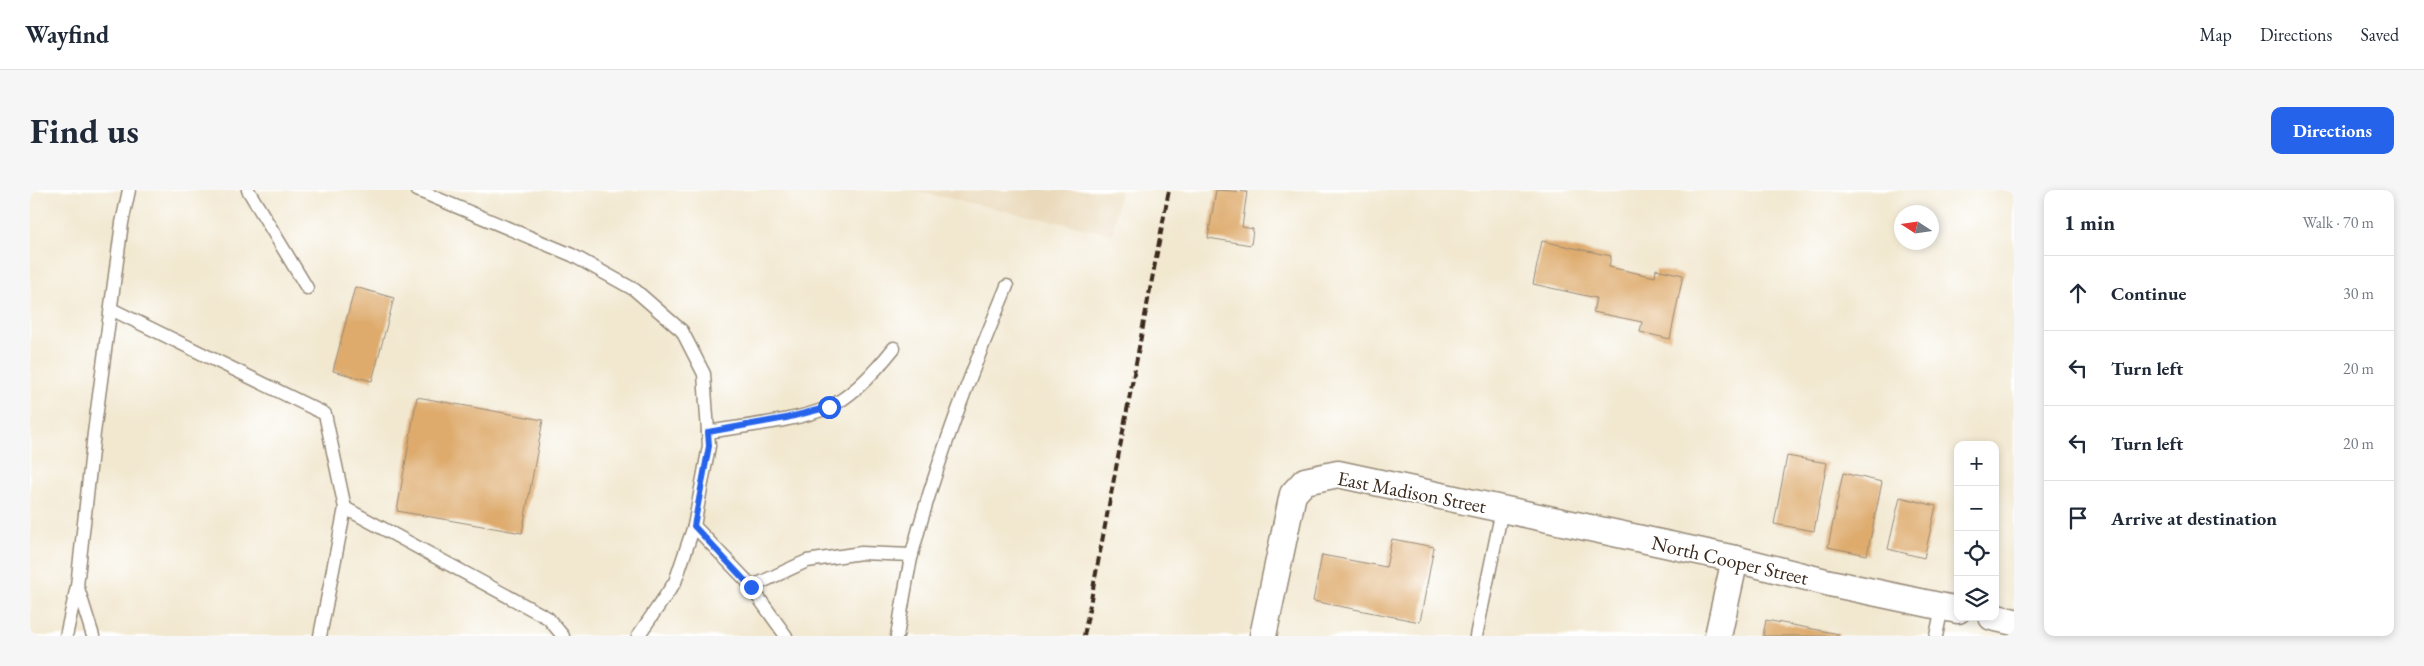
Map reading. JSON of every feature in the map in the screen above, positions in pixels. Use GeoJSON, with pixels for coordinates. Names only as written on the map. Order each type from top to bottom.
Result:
{"type":"FeatureCollection","features":[{"type":"Feature","properties":{"kind":"street","name":"East Madison Street"},"geometry":{"type":"LineString","coordinates":[[1263,636],[1293,494],[1305,481],[1338,474],[1502,510]]}},
{"type":"Feature","properties":{"kind":"street","name":"North Cooper Street"},"geometry":{"type":"LineString","coordinates":[[1502,510],[1735,559],[1830,583],[1950,608]]}},
{"type":"Feature","properties":{"kind":"street"},"geometry":{"type":"LineString","coordinates":[[1718,636],[1735,559]]}},
{"type":"Feature","properties":{"kind":"street"},"geometry":{"type":"LineString","coordinates":[[1999,619],[2014,622]]}},
{"type":"Feature","properties":{"kind":"lane"},"geometry":{"type":"LineString","coordinates":[[66,636],[77,586],[94,433],[122,223],[129,190]]}},
{"type":"Feature","properties":{"kind":"lane"},"geometry":{"type":"LineString","coordinates":[[248,190],[307,288]]}},
{"type":"Feature","properties":{"kind":"lane"},"geometry":{"type":"LineString","coordinates":[[417,190],[572,255],[635,290],[682,331],[704,374],[709,446],[694,526],[675,582],[638,636]]}},
{"type":"Feature","properties":{"kind":"lane"},"geometry":{"type":"LineString","coordinates":[[897,636],[912,555],[933,482],[967,384],[1007,286]]}},
{"type":"Feature","properties":{"kind":"lane"},"geometry":{"type":"LineString","coordinates":[[111,309],[325,414],[345,508],[320,636]]}},
{"type":"Feature","properties":{"kind":"lane"},"geometry":{"type":"LineString","coordinates":[[708,432],[786,418],[829,407],[870,377],[894,348]]}},
{"type":"Feature","properties":{"kind":"lane"},"geometry":{"type":"LineString","coordinates":[[345,508],[548,618],[562,636]]}},
{"type":"Feature","properties":{"kind":"lane"},"geometry":{"type":"LineString","coordinates":[[1476,636],[1502,510]]}},
{"type":"Feature","properties":{"kind":"lane"},"geometry":{"type":"LineString","coordinates":[[694,526],[751,587],[786,636]]}},
{"type":"Feature","properties":{"kind":"lane"},"geometry":{"type":"LineString","coordinates":[[751,587],[807,561],[861,553],[912,555]]}},
{"type":"Feature","properties":{"kind":"lane"},"geometry":{"type":"LineString","coordinates":[[77,586],[93,636]]}},
{"type":"Feature","properties":{"kind":"lane"},"geometry":{"type":"LineString","coordinates":[[1936,636],[1950,608]]}},
{"type":"Feature","properties":{"kind":"shaded area"},"geometry":{"type":"Polygon","coordinates":[[[910,190],[1120,190],[1112,234],[910,190]]]}},
{"type":"Feature","properties":{"kind":"building"},"geometry":{"type":"Polygon","coordinates":[[[1216,190],[1247,192],[1242,227],[1253,229],[1251,245],[1208,238],[1216,190]]]}},
{"type":"Feature","properties":{"kind":"building"},"geometry":{"type":"Polygon","coordinates":[[[1542,241],[1611,256],[1609,267],[1655,277],[1656,269],[1683,275],[1670,339],[1640,332],[1642,322],[1593,312],[1596,298],[1533,284],[1542,241]]]}},
{"type":"Feature","properties":{"kind":"building"},"geometry":{"type":"Polygon","coordinates":[[[355,287],[394,298],[372,381],[333,371],[355,287]]]}},
{"type":"Feature","properties":{"kind":"building"},"geometry":{"type":"Polygon","coordinates":[[[417,397],[543,420],[522,533],[397,511],[417,397]]]}},
{"type":"Feature","properties":{"kind":"building"},"geometry":{"type":"Polygon","coordinates":[[[1787,456],[1827,463],[1814,531],[1774,524],[1787,456]]]}},
{"type":"Feature","properties":{"kind":"building"},"geometry":{"type":"Polygon","coordinates":[[[1843,473],[1882,482],[1867,555],[1828,547],[1843,473]]]}},
{"type":"Feature","properties":{"kind":"building"},"geometry":{"type":"Polygon","coordinates":[[[1900,497],[1936,506],[1924,558],[1888,549],[1900,497]]]}},
{"type":"Feature","properties":{"kind":"building"},"geometry":{"type":"Polygon","coordinates":[[[1392,539],[1434,547],[1420,622],[1313,601],[1322,555],[1386,567],[1392,539]]]}},
{"type":"Feature","properties":{"kind":"building"},"geometry":{"type":"Polygon","coordinates":[[[1766,620],[1839,634],[1838,636],[1763,636],[1766,620]]]}},
{"type":"Feature","properties":{"kind":"railway"},"geometry":{"type":"LineString","coordinates":[[1084,636],[1169,190]]}},
{"type":"Feature","properties":{"kind":"route"},"geometry":{"type":"LineString","coordinates":[[751,587],[694,526],[709,446],[708,432],[786,418],[829,407]]}}]}
